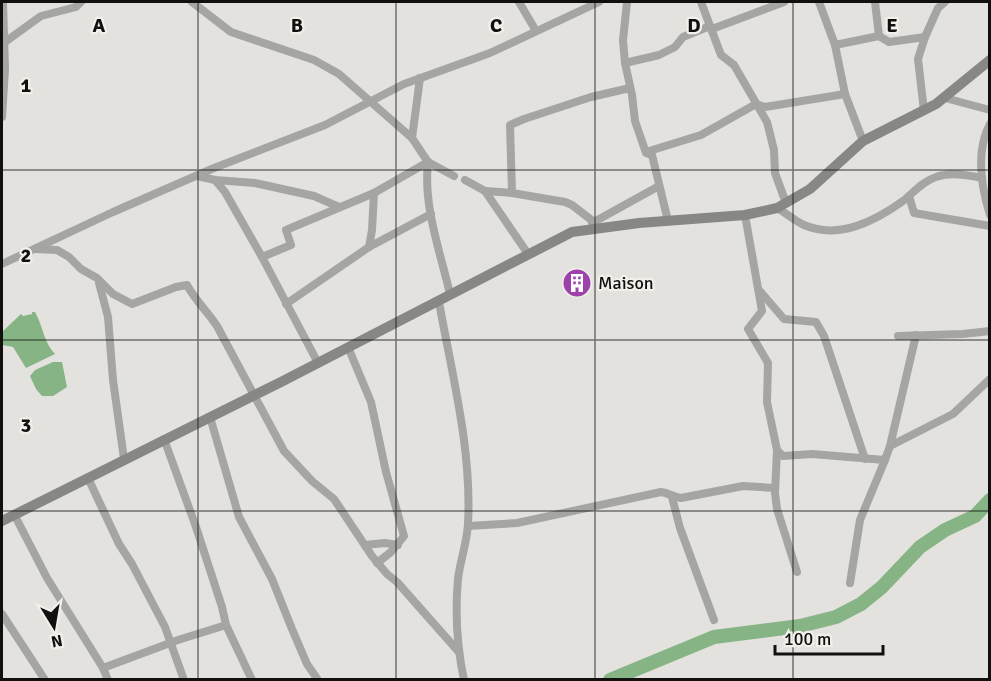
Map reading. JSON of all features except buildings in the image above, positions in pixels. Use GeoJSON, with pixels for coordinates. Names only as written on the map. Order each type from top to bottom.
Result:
{"type":"FeatureCollection","features":[{"type":"Feature","properties":{"kind":"street"},"geometry":{"type":"LineString","coordinates":[[2,117],[5,69],[3,2]]}},
{"type":"Feature","properties":{"kind":"street"},"geometry":{"type":"LineString","coordinates":[[5,42],[41,16],[76,7],[81,2]]}},
{"type":"Feature","properties":{"kind":"street"},"geometry":{"type":"LineString","coordinates":[[192,2],[231,32],[314,60],[339,74],[412,138],[428,162],[454,176]]}},
{"type":"Feature","properties":{"kind":"street"},"geometry":{"type":"LineString","coordinates":[[519,2],[536,31]]}},
{"type":"Feature","properties":{"kind":"street"},"geometry":{"type":"LineString","coordinates":[[2,264],[28,250],[196,176],[325,125],[420,78],[490,54],[599,2]]}},
{"type":"Feature","properties":{"kind":"street"},"geometry":{"type":"LineString","coordinates":[[627,2],[623,40],[625,63],[634,121],[646,153]]}},
{"type":"Feature","properties":{"kind":"street"},"geometry":{"type":"LineString","coordinates":[[701,2],[721,55],[734,65],[767,122],[772,137],[775,173],[782,206],[805,225],[833,232],[863,224],[885,214],[936,176],[959,174],[982,178]]}},
{"type":"Feature","properties":{"kind":"street"},"geometry":{"type":"LineString","coordinates":[[625,63],[659,55],[675,47],[683,37],[784,2]]}},
{"type":"Feature","properties":{"kind":"street"},"geometry":{"type":"LineString","coordinates":[[819,2],[835,45],[845,93],[863,141]]}},
{"type":"Feature","properties":{"kind":"street"},"geometry":{"type":"LineString","coordinates":[[875,2],[879,36]]}},
{"type":"Feature","properties":{"kind":"street"},"geometry":{"type":"LineString","coordinates":[[924,111],[918,59],[938,8],[945,2]]}},
{"type":"Feature","properties":{"kind":"street"},"geometry":{"type":"LineString","coordinates":[[835,45],[879,36],[889,42],[925,37]]}},
{"type":"Feature","properties":{"kind":"street"},"geometry":{"type":"LineString","coordinates":[[580,230],[745,215],[782,206],[810,189],[863,141],[945,98],[990,60]]}},
{"type":"Feature","properties":{"kind":"street"},"geometry":{"type":"LineString","coordinates":[[412,138],[420,78]]}},
{"type":"Feature","properties":{"kind":"street"},"geometry":{"type":"LineString","coordinates":[[512,193],[510,125],[524,118],[591,97],[630,88]]}},
{"type":"Feature","properties":{"kind":"street"},"geometry":{"type":"LineString","coordinates":[[646,153],[701,135],[756,104],[765,107],[845,93]]}},
{"type":"Feature","properties":{"kind":"street"},"geometry":{"type":"LineString","coordinates":[[945,98],[990,110]]}},
{"type":"Feature","properties":{"kind":"street"},"geometry":{"type":"LineString","coordinates":[[990,124],[982,142],[982,192],[990,215]]}},
{"type":"Feature","properties":{"kind":"street"},"geometry":{"type":"LineString","coordinates":[[646,153],[652,155],[668,221]]}},
{"type":"Feature","properties":{"kind":"street"},"geometry":{"type":"LineString","coordinates":[[262,257],[291,245],[286,230],[374,193],[428,162]]}},
{"type":"Feature","properties":{"kind":"street"},"geometry":{"type":"LineString","coordinates":[[428,162],[426,181],[431,214],[450,294]]}},
{"type":"Feature","properties":{"kind":"street"},"geometry":{"type":"LineString","coordinates":[[196,176],[255,183],[314,196],[339,207]]}},
{"type":"Feature","properties":{"kind":"street"},"geometry":{"type":"LineString","coordinates":[[215,180],[225,192],[262,257],[318,363]]}},
{"type":"Feature","properties":{"kind":"street"},"geometry":{"type":"LineString","coordinates":[[465,180],[485,191],[565,202],[594,222]]}},
{"type":"Feature","properties":{"kind":"street"},"geometry":{"type":"LineString","coordinates":[[2,521],[439,302],[450,294],[528,254],[580,230],[659,186]]}},
{"type":"Feature","properties":{"kind":"street"},"geometry":{"type":"LineString","coordinates":[[485,191],[528,254]]}},
{"type":"Feature","properties":{"kind":"street"},"geometry":{"type":"LineString","coordinates":[[369,247],[374,193]]}},
{"type":"Feature","properties":{"kind":"street"},"geometry":{"type":"LineString","coordinates":[[909,196],[914,213],[990,226]]}},
{"type":"Feature","properties":{"kind":"street"},"geometry":{"type":"LineString","coordinates":[[286,304],[369,247],[431,214]]}},
{"type":"Feature","properties":{"kind":"street"},"geometry":{"type":"LineString","coordinates":[[745,215],[762,311],[748,329],[768,363],[767,402],[777,450],[775,488],[777,509],[797,572]]}},
{"type":"Feature","properties":{"kind":"street"},"geometry":{"type":"LineString","coordinates":[[28,250],[57,250],[69,256],[81,269],[97,278],[113,294],[132,304],[187,285],[217,326],[284,451],[312,481],[334,499],[377,562],[458,651]]}},
{"type":"Feature","properties":{"kind":"street"},"geometry":{"type":"LineString","coordinates":[[97,278],[108,317],[113,380],[124,459]]}},
{"type":"Feature","properties":{"kind":"street"},"geometry":{"type":"LineString","coordinates":[[758,289],[784,319],[816,322],[824,336],[865,459]]}},
{"type":"Feature","properties":{"kind":"street"},"geometry":{"type":"LineString","coordinates":[[439,302],[467,459],[468,526],[458,580],[458,651],[464,680]]}},
{"type":"Feature","properties":{"kind":"street"},"geometry":{"type":"LineString","coordinates":[[898,336],[990,332]]}},
{"type":"Feature","properties":{"kind":"street"},"geometry":{"type":"LineString","coordinates":[[850,583],[860,519],[890,446],[916,335]]}},
{"type":"Feature","properties":{"kind":"street"},"geometry":{"type":"LineString","coordinates":[[348,347],[371,402],[386,472],[404,536],[377,562]]}},
{"type":"Feature","properties":{"kind":"street"},"geometry":{"type":"LineString","coordinates":[[890,446],[953,414],[990,379]]}},
{"type":"Feature","properties":{"kind":"street"},"geometry":{"type":"LineString","coordinates":[[210,417],[240,517],[272,579],[307,664],[318,680]]}},
{"type":"Feature","properties":{"kind":"street"},"geometry":{"type":"LineString","coordinates":[[164,439],[202,547],[226,625],[252,680]]}},
{"type":"Feature","properties":{"kind":"street"},"geometry":{"type":"LineString","coordinates":[[777,450],[783,456],[812,454],[885,460]]}},
{"type":"Feature","properties":{"kind":"street"},"geometry":{"type":"LineString","coordinates":[[88,478],[119,544],[165,627],[184,680]]}},
{"type":"Feature","properties":{"kind":"street"},"geometry":{"type":"LineString","coordinates":[[468,526],[517,523],[661,492],[681,498],[743,486],[775,488]]}},
{"type":"Feature","properties":{"kind":"street"},"geometry":{"type":"LineString","coordinates":[[672,497],[680,528],[714,620]]}},
{"type":"Feature","properties":{"kind":"street"},"geometry":{"type":"LineString","coordinates":[[14,514],[47,578],[103,668],[107,679]]}},
{"type":"Feature","properties":{"kind":"street"},"geometry":{"type":"LineString","coordinates":[[365,545],[398,544]]}},
{"type":"Feature","properties":{"kind":"street"},"geometry":{"type":"LineString","coordinates":[[2,614],[45,680]]}},
{"type":"Feature","properties":{"kind":"street"},"geometry":{"type":"LineString","coordinates":[[103,668],[169,643],[226,625]]}},
{"type":"Feature","properties":{"kind":"shaded area"},"geometry":{"type":"Polygon","coordinates":[[[35,312],[38,317],[48,345],[55,354],[26,368],[13,347],[2,345],[2,332],[21,314],[23,316],[32,314],[35,312]]]}},
{"type":"Feature","properties":{"kind":"shaded area"},"geometry":{"type":"Polygon","coordinates":[[[53,362],[62,362],[67,387],[53,396],[42,396],[30,376],[35,370],[53,362]]]}},
{"type":"Feature","properties":{"kind":"waterway"},"geometry":{"type":"LineString","coordinates":[[610,680],[714,637],[800,626],[836,617],[861,604],[882,587],[920,547],[945,530],[975,516],[990,500]]}},
{"type":"Feature","properties":{"kind":"place","name":"Maison"},"geometry":{"type":"Point","coordinates":[577,283]}}]}
